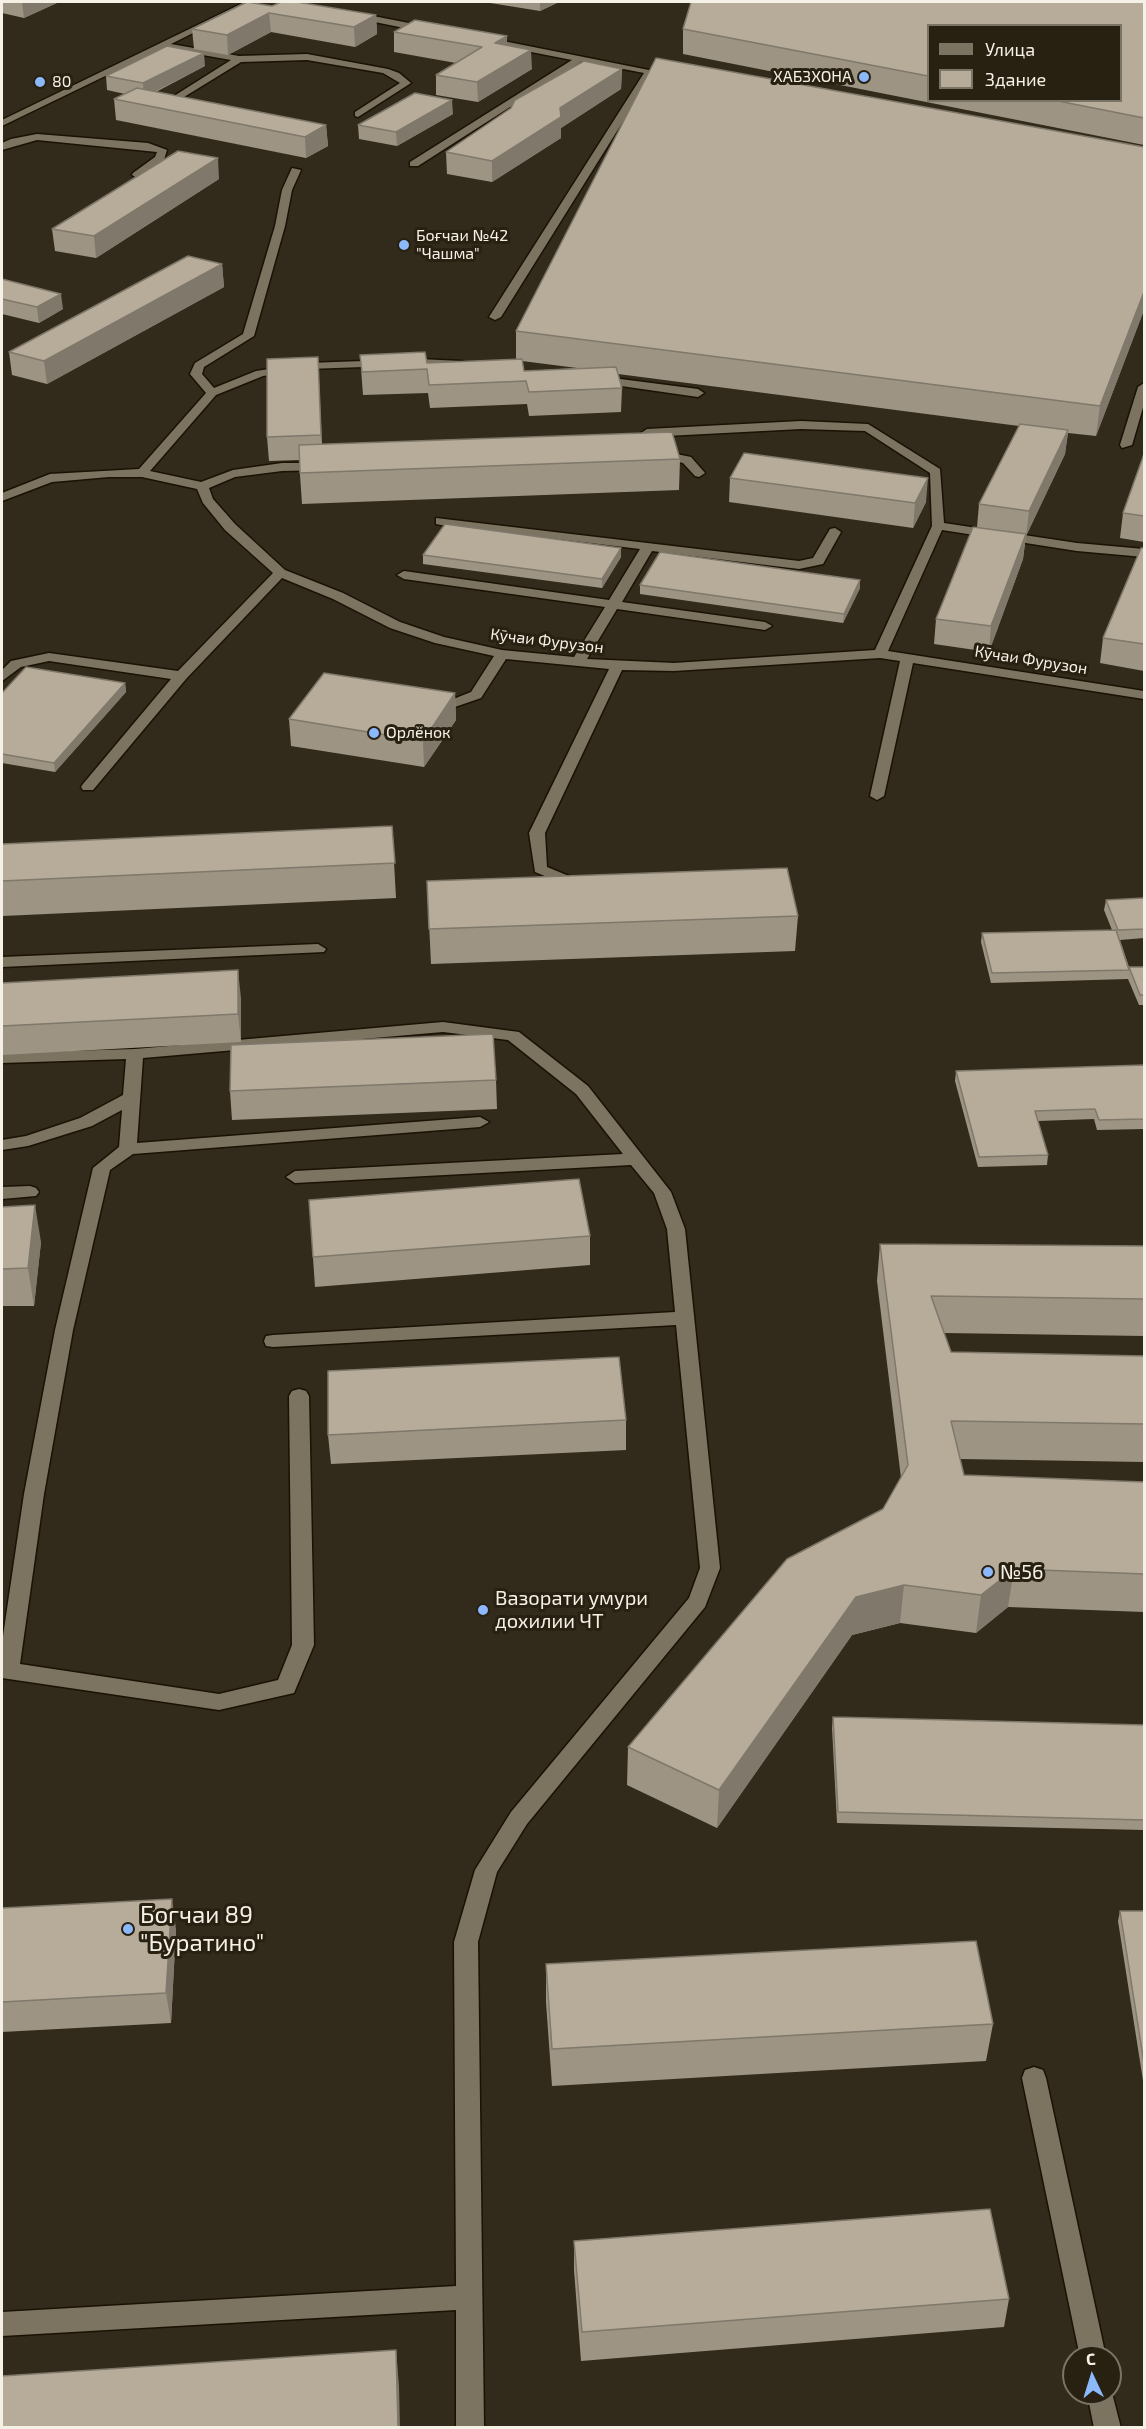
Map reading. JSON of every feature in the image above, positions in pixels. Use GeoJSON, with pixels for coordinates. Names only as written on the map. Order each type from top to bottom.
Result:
{"type":"FeatureCollection","features":[{"type":"Feature","properties":{"kind":"street"},"geometry":{"type":"LineString","coordinates":[[2,123],[251,2]]}},
{"type":"Feature","properties":{"kind":"street"},"geometry":{"type":"LineString","coordinates":[[339,12],[442,32]]}},
{"type":"Feature","properties":{"kind":"street"},"geometry":{"type":"LineString","coordinates":[[477,39],[685,78]]}},
{"type":"Feature","properties":{"kind":"street"},"geometry":{"type":"LineString","coordinates":[[162,45],[239,59],[307,57],[385,71],[396,75],[406,83],[358,114]]}},
{"type":"Feature","properties":{"kind":"street"},"geometry":{"type":"LineString","coordinates":[[414,164],[581,58]]}},
{"type":"Feature","properties":{"kind":"street"},"geometry":{"type":"LineString","coordinates":[[213,109],[190,105],[181,101],[179,96],[239,59]]}},
{"type":"Feature","properties":{"kind":"street"},"geometry":{"type":"LineString","coordinates":[[495,317],[650,72]]}},
{"type":"Feature","properties":{"kind":"street"},"geometry":{"type":"LineString","coordinates":[[2,147],[14,141],[37,137],[117,143],[162,150],[160,158],[137,175]]}},
{"type":"Feature","properties":{"kind":"street"},"geometry":{"type":"LineString","coordinates":[[212,393],[196,374],[199,365],[248,336],[280,226],[287,190],[296,170]]}},
{"type":"Feature","properties":{"kind":"street"},"geometry":{"type":"LineString","coordinates":[[142,473],[212,393],[260,373],[308,366],[419,362],[474,365]]}},
{"type":"Feature","properties":{"kind":"street"},"geometry":{"type":"LineString","coordinates":[[580,378],[699,393]]}},
{"type":"Feature","properties":{"kind":"street"},"geometry":{"type":"LineString","coordinates":[[1126,445],[1144,387]]}},
{"type":"Feature","properties":{"kind":"street"},"geometry":{"type":"LineString","coordinates":[[637,434],[801,425],[868,428],[936,472],[938,526],[880,654]]}},
{"type":"Feature","properties":{"kind":"street"},"geometry":{"type":"LineString","coordinates":[[640,455],[664,454],[687,460],[699,473]]}},
{"type":"Feature","properties":{"kind":"street"},"geometry":{"type":"LineString","coordinates":[[2,497],[50,478],[142,473],[202,486],[233,474],[282,467],[342,465]]}},
{"type":"Feature","properties":{"kind":"street","name":"Кӯчаи Фурузон"},"geometry":{"type":"LineString","coordinates":[[202,486],[207,500],[230,527],[280,573],[338,596],[395,625],[440,640],[502,654],[616,666],[674,667],[880,654],[1144,695]]}},
{"type":"Feature","properties":{"kind":"street"},"geometry":{"type":"LineString","coordinates":[[441,521],[799,565],[818,561],[835,532]]}},
{"type":"Feature","properties":{"kind":"street"},"geometry":{"type":"LineString","coordinates":[[938,526],[1077,547],[1144,553]]}},
{"type":"Feature","properties":{"kind":"street"},"geometry":{"type":"LineString","coordinates":[[578,662],[649,546]]}},
{"type":"Feature","properties":{"kind":"street"},"geometry":{"type":"LineString","coordinates":[[87,787],[181,676],[280,573]]}},
{"type":"Feature","properties":{"kind":"street"},"geometry":{"type":"LineString","coordinates":[[404,575],[765,626]]}},
{"type":"Feature","properties":{"kind":"street"},"geometry":{"type":"LineString","coordinates":[[419,700],[452,704],[476,695],[502,654]]}},
{"type":"Feature","properties":{"kind":"street"},"geometry":{"type":"LineString","coordinates":[[2,677],[16,664],[49,657],[181,676]]}},
{"type":"Feature","properties":{"kind":"street"},"geometry":{"type":"LineString","coordinates":[[877,796],[908,657]]}},
{"type":"Feature","properties":{"kind":"street"},"geometry":{"type":"LineString","coordinates":[[592,885],[571,884],[540,869],[537,832],[616,666]]}},
{"type":"Feature","properties":{"kind":"street"},"geometry":{"type":"LineString","coordinates":[[2,962],[318,949]]}},
{"type":"Feature","properties":{"kind":"street"},"geometry":{"type":"LineString","coordinates":[[2,1058],[135,1054],[443,1027],[513,1036],[582,1090],[662,1192],[676,1228],[710,1568],[698,1601],[519,1818],[486,1870],[466,1942],[470,2427]]}},
{"type":"Feature","properties":{"kind":"street"},"geometry":{"type":"LineString","coordinates":[[128,1149],[135,1054]]}},
{"type":"Feature","properties":{"kind":"street"},"geometry":{"type":"LineString","coordinates":[[2,1145],[28,1141],[86,1122],[131,1098]]}},
{"type":"Feature","properties":{"kind":"street"},"geometry":{"type":"LineString","coordinates":[[299,1396],[303,1646],[286,1687],[219,1702],[5,1670],[64,1330],[102,1168],[128,1149],[191,1142],[480,1122]]}},
{"type":"Feature","properties":{"kind":"street"},"geometry":{"type":"LineString","coordinates":[[295,1177],[636,1159]]}},
{"type":"Feature","properties":{"kind":"street"},"geometry":{"type":"LineString","coordinates":[[2,1193],[30,1192]]}},
{"type":"Feature","properties":{"kind":"street"},"geometry":{"type":"LineString","coordinates":[[273,1341],[684,1318]]}},
{"type":"Feature","properties":{"kind":"street"},"geometry":{"type":"LineString","coordinates":[[1034,2078],[1090,2345]]}},
{"type":"Feature","properties":{"kind":"street"},"geometry":{"type":"LineString","coordinates":[[2,2324],[470,2297]]}},
{"type":"Feature","properties":{"kind":"street"},"geometry":{"type":"LineString","coordinates":[[1103,2405],[1108,2427]]}},
{"type":"Feature","properties":{"kind":"building"},"geometry":{"type":"Polygon","coordinates":[[[247,2],[272,6],[281,2],[297,2],[376,15],[354,27],[269,13],[227,35],[192,29],[247,2]]]}},
{"type":"Feature","properties":{"kind":"building","name":"ХАБЗХОНА"},"geometry":{"type":"Polygon","coordinates":[[[691,2],[1144,2],[1144,118],[1063,102],[1122,102],[1122,24],[927,24],[927,76],[683,29],[691,2]]]}},
{"type":"Feature","properties":{"kind":"building"},"geometry":{"type":"Polygon","coordinates":[[[415,20],[507,36],[495,43],[531,50],[477,82],[436,75],[482,47],[394,32],[415,20]]]}},
{"type":"Feature","properties":{"kind":"building"},"geometry":{"type":"Polygon","coordinates":[[[167,46],[204,53],[143,83],[106,76],[167,46]]]}},
{"type":"Feature","properties":{"kind":"building"},"geometry":{"type":"Polygon","coordinates":[[[656,58],[1144,147],[1144,292],[1100,406],[516,331],[656,58]]]}},
{"type":"Feature","properties":{"kind":"building"},"geometry":{"type":"Polygon","coordinates":[[[584,61],[622,69],[560,108],[561,117],[492,161],[446,152],[511,108],[515,100],[584,61]]]}},
{"type":"Feature","properties":{"kind":"building"},"geometry":{"type":"Polygon","coordinates":[[[137,88],[326,125],[305,137],[114,99],[137,88]]]}},
{"type":"Feature","properties":{"kind":"building"},"geometry":{"type":"Polygon","coordinates":[[[415,93],[452,100],[396,132],[358,125],[415,93]]]}},
{"type":"Feature","properties":{"kind":"building"},"geometry":{"type":"Polygon","coordinates":[[[178,151],[218,158],[94,236],[52,229],[178,151]]]}},
{"type":"Feature","properties":{"kind":"building"},"geometry":{"type":"Polygon","coordinates":[[[188,256],[222,264],[44,361],[9,352],[188,256]]]}},
{"type":"Feature","properties":{"kind":"building"},"geometry":{"type":"Polygon","coordinates":[[[2,279],[61,294],[37,307],[2,299],[2,279]]]}},
{"type":"Feature","properties":{"kind":"building"},"geometry":{"type":"Polygon","coordinates":[[[425,352],[427,363],[522,359],[524,371],[616,367],[622,388],[529,392],[526,381],[429,385],[427,369],[362,372],[360,355],[425,352]]]}},
{"type":"Feature","properties":{"kind":"building"},"geometry":{"type":"Polygon","coordinates":[[[318,357],[321,435],[267,437],[267,359],[318,357]]]}},
{"type":"Feature","properties":{"kind":"building"},"geometry":{"type":"Polygon","coordinates":[[[1020,424],[1068,430],[1029,511],[979,504],[1020,424]]]}},
{"type":"Feature","properties":{"kind":"building"},"geometry":{"type":"Polygon","coordinates":[[[672,432],[680,459],[300,473],[299,445],[672,432]]]}},
{"type":"Feature","properties":{"kind":"building"},"geometry":{"type":"Polygon","coordinates":[[[744,453],[928,478],[915,503],[730,478],[744,453]]]}},
{"type":"Feature","properties":{"kind":"building"},"geometry":{"type":"Polygon","coordinates":[[[1144,454],[1144,516],[1123,513],[1144,454]]]}},
{"type":"Feature","properties":{"kind":"building"},"geometry":{"type":"Polygon","coordinates":[[[445,524],[621,548],[602,579],[423,555],[445,524]]]}},
{"type":"Feature","properties":{"kind":"building"},"geometry":{"type":"Polygon","coordinates":[[[973,527],[1026,534],[991,626],[936,619],[973,527]]]}},
{"type":"Feature","properties":{"kind":"building"},"geometry":{"type":"Polygon","coordinates":[[[1141,548],[1144,548],[1144,644],[1103,638],[1141,548]]]}},
{"type":"Feature","properties":{"kind":"building"},"geometry":{"type":"Polygon","coordinates":[[[660,552],[860,580],[844,614],[640,585],[660,552]]]}},
{"type":"Feature","properties":{"kind":"building"},"geometry":{"type":"Polygon","coordinates":[[[26,667],[125,683],[54,763],[2,754],[2,693],[26,667]]]}},
{"type":"Feature","properties":{"kind":"building"},"geometry":{"type":"Polygon","coordinates":[[[324,673],[455,693],[423,741],[289,719],[324,673]]]}},
{"type":"Feature","properties":{"kind":"building"},"geometry":{"type":"Polygon","coordinates":[[[392,826],[395,863],[2,881],[2,844],[392,826]]]}},
{"type":"Feature","properties":{"kind":"building"},"geometry":{"type":"Polygon","coordinates":[[[787,868],[798,916],[429,929],[427,881],[787,868]]]}},
{"type":"Feature","properties":{"kind":"building"},"geometry":{"type":"Polygon","coordinates":[[[1144,898],[1144,929],[1118,930],[1106,900],[1144,898]]]}},
{"type":"Feature","properties":{"kind":"building"},"geometry":{"type":"Polygon","coordinates":[[[1116,930],[1129,970],[992,973],[982,933],[1116,930]]]}},
{"type":"Feature","properties":{"kind":"building"},"geometry":{"type":"Polygon","coordinates":[[[1129,967],[1144,967],[1144,995],[1140,995],[1129,967]]]}},
{"type":"Feature","properties":{"kind":"building"},"geometry":{"type":"Polygon","coordinates":[[[238,970],[238,1014],[2,1026],[2,983],[238,970]]]}},
{"type":"Feature","properties":{"kind":"building"},"geometry":{"type":"Polygon","coordinates":[[[493,1034],[496,1080],[230,1091],[231,1045],[493,1034]]]}},
{"type":"Feature","properties":{"kind":"building"},"geometry":{"type":"Polygon","coordinates":[[[1144,1065],[1144,1119],[1099,1120],[1095,1109],[1035,1111],[1048,1155],[979,1157],[956,1071],[1144,1065]]]}},
{"type":"Feature","properties":{"kind":"building"},"geometry":{"type":"Polygon","coordinates":[[[579,1179],[590,1236],[313,1257],[309,1200],[579,1179]]]}},
{"type":"Feature","properties":{"kind":"building"},"geometry":{"type":"Polygon","coordinates":[[[35,1205],[28,1268],[2,1269],[2,1207],[35,1205]]]}},
{"type":"Feature","properties":{"kind":"building","name":"№56"},"geometry":{"type":"Polygon","coordinates":[[[880,1244],[1144,1246],[1144,1299],[931,1296],[951,1352],[1144,1356],[1144,1424],[951,1421],[964,1475],[1144,1482],[1144,1574],[1014,1569],[981,1595],[904,1585],[856,1597],[719,1790],[628,1747],[787,1559],[883,1509],[908,1465],[880,1244]]]}},
{"type":"Feature","properties":{"kind":"building"},"geometry":{"type":"Polygon","coordinates":[[[619,1357],[626,1420],[328,1435],[328,1371],[619,1357]]]}},
{"type":"Feature","properties":{"kind":"building"},"geometry":{"type":"Polygon","coordinates":[[[833,1717],[1144,1725],[1144,1820],[838,1812],[833,1717]]]}},
{"type":"Feature","properties":{"kind":"building"},"geometry":{"type":"Polygon","coordinates":[[[172,1899],[166,1993],[2,2002],[2,1908],[172,1899]]]}},
{"type":"Feature","properties":{"kind":"building"},"geometry":{"type":"Polygon","coordinates":[[[1120,1911],[1144,1911],[1144,2063],[1120,1911]]]}},
{"type":"Feature","properties":{"kind":"building"},"geometry":{"type":"Polygon","coordinates":[[[976,1941],[993,2024],[552,2049],[546,1964],[976,1941]]]}},
{"type":"Feature","properties":{"kind":"building"},"geometry":{"type":"Polygon","coordinates":[[[990,2209],[1009,2299],[582,2332],[574,2241],[990,2209]]]}},
{"type":"Feature","properties":{"kind":"building"},"geometry":{"type":"Polygon","coordinates":[[[396,2350],[398,2427],[2,2427],[2,2376],[396,2350]]]}},
{"type":"Feature","properties":{"kind":"place","name":"ХАБЗХОНА"},"geometry":{"type":"Point","coordinates":[864,77]}},
{"type":"Feature","properties":{"kind":"place","name":"80"},"geometry":{"type":"Point","coordinates":[40,82]}},
{"type":"Feature","properties":{"kind":"place","name":"Боғчаи №42 \"Чашма\""},"geometry":{"type":"Point","coordinates":[404,245]}},
{"type":"Feature","properties":{"kind":"place","name":"Орлёнок"},"geometry":{"type":"Point","coordinates":[374,733]}},
{"type":"Feature","properties":{"kind":"place","name":"№56"},"geometry":{"type":"Point","coordinates":[988,1572]}},
{"type":"Feature","properties":{"kind":"place","name":"Вазорати умури дохилии ЧТ"},"geometry":{"type":"Point","coordinates":[483,1610]}},
{"type":"Feature","properties":{"kind":"place","name":"Богчаи 89 \"Буратино\""},"geometry":{"type":"Point","coordinates":[128,1929]}}]}
